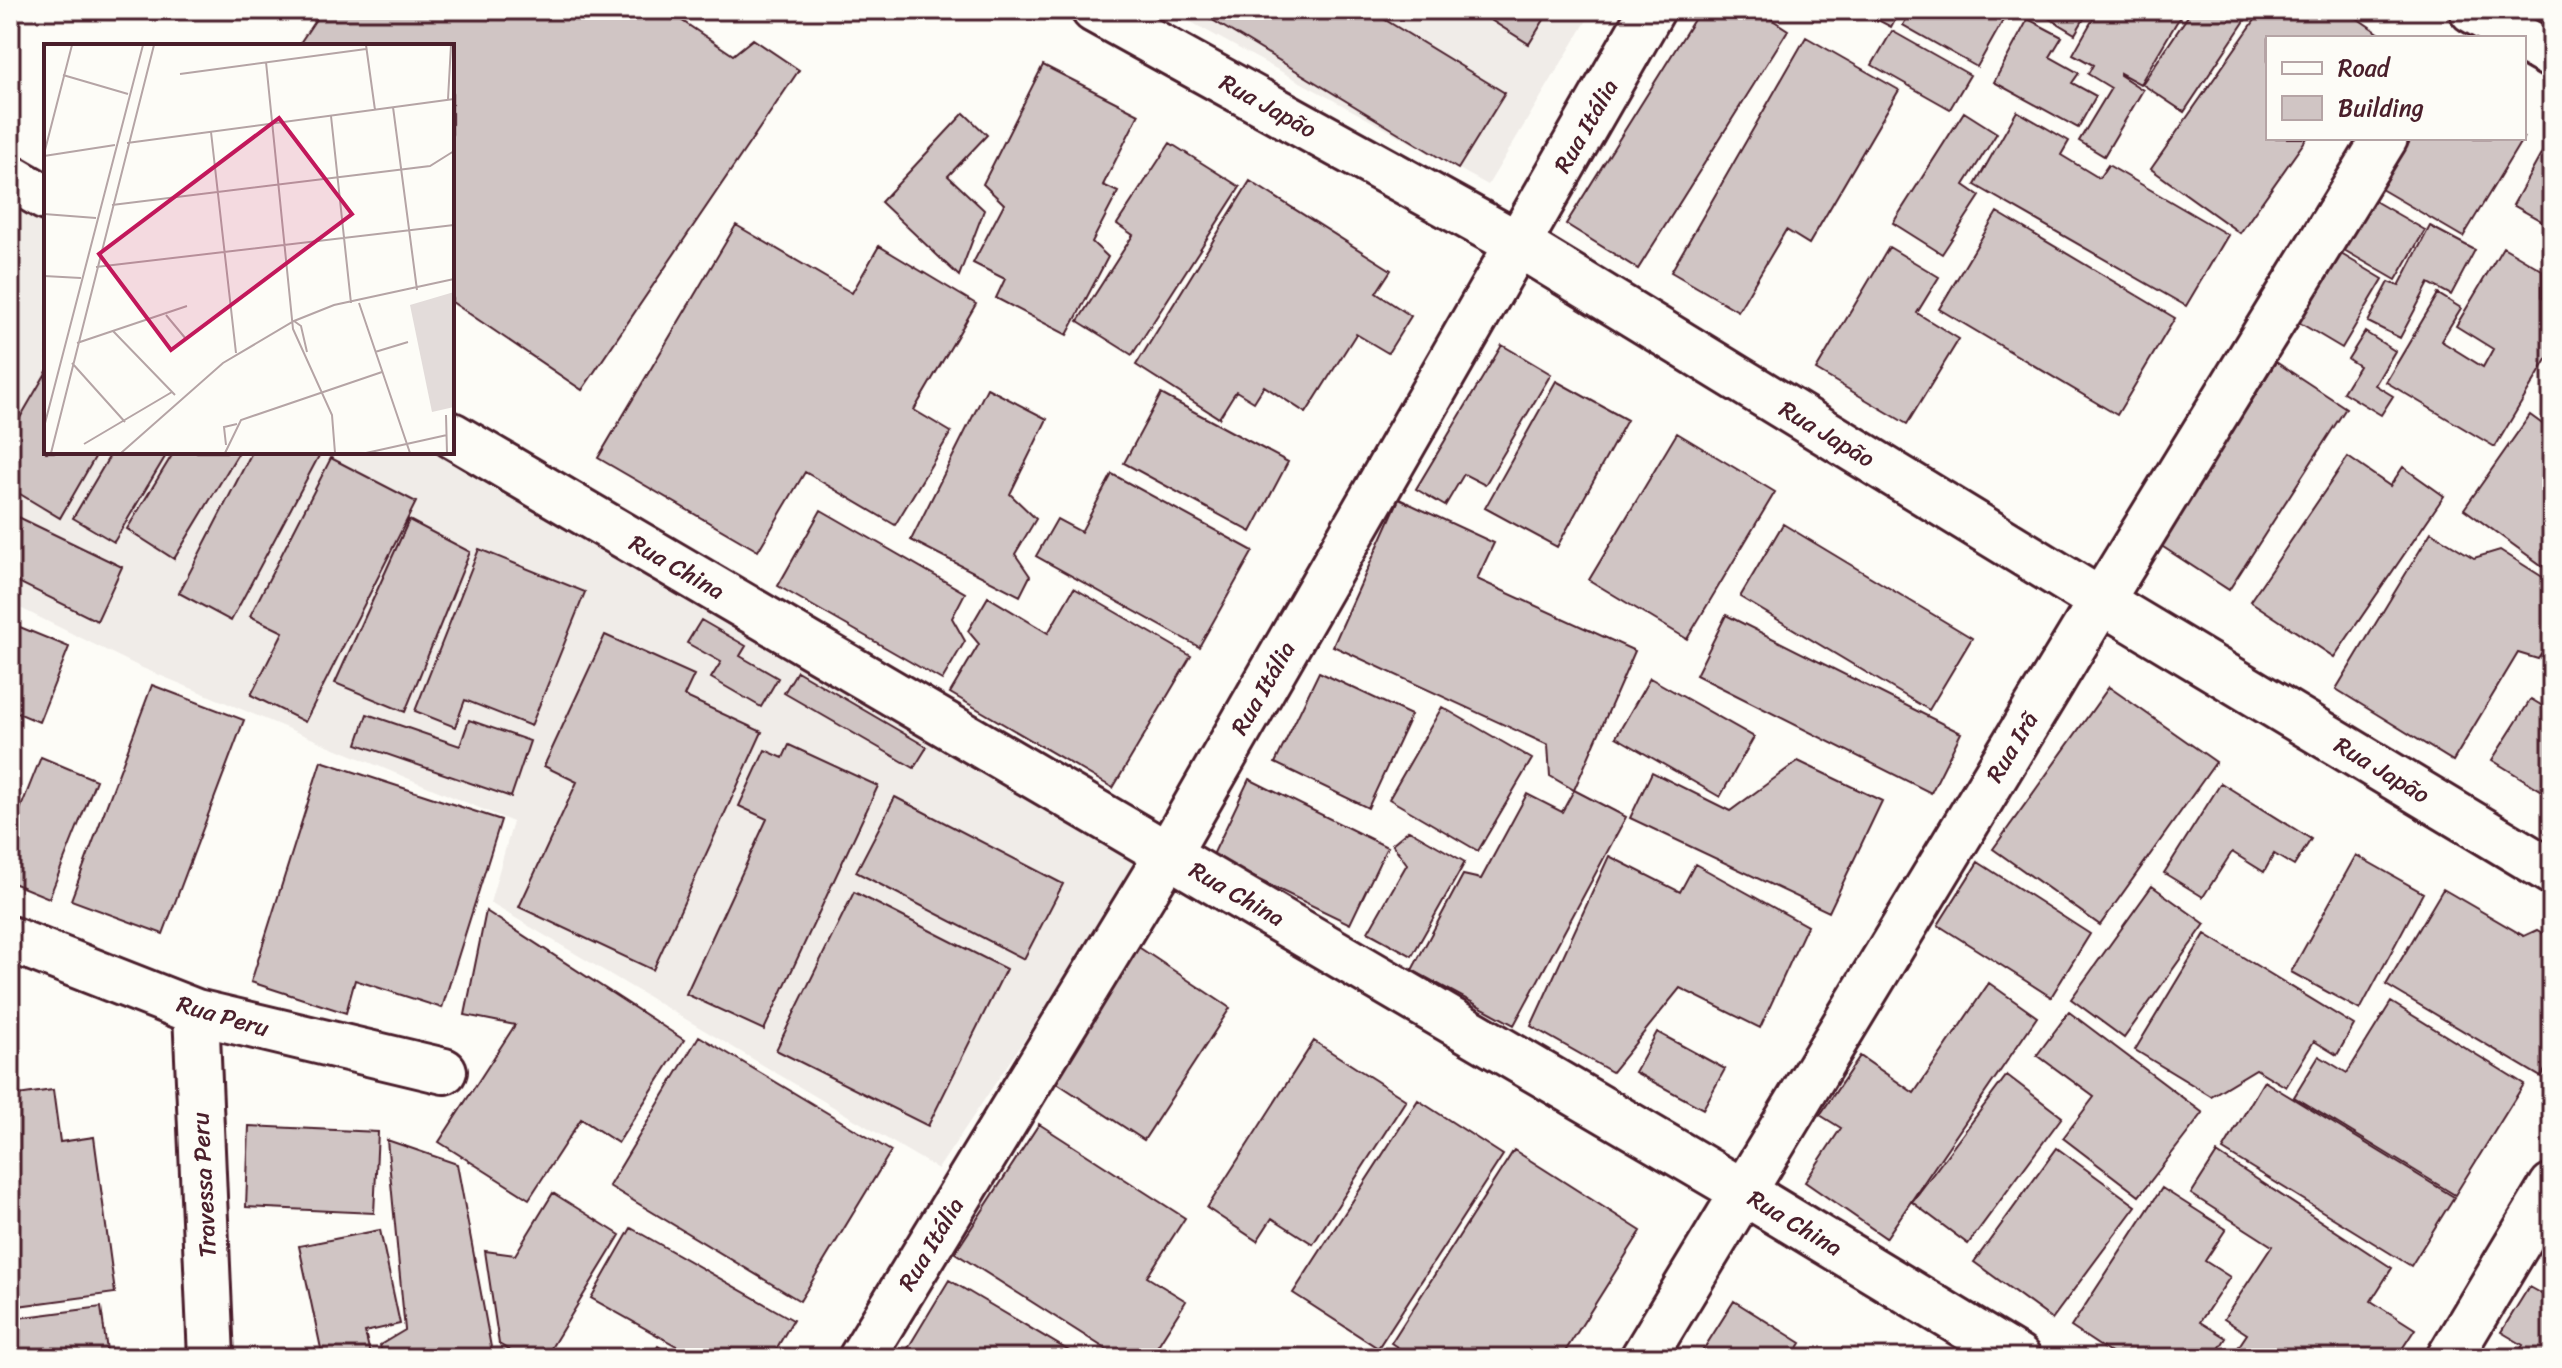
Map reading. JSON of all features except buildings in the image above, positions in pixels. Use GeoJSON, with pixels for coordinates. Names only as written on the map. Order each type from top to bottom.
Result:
{"type":"FeatureCollection","features":[{"type":"Feature","properties":{"kind":"street","name":"Rua Japão"},"geometry":{"type":"LineString","coordinates":[[1094,10],[1518,244],[2101,601],[2552,872]]}},
{"type":"Feature","properties":{"kind":"street","name":"Rua Itália"},"geometry":{"type":"LineString","coordinates":[[861,1358],[1168,854],[1652,10]]}},
{"type":"Feature","properties":{"kind":"street"},"geometry":{"type":"LineString","coordinates":[[2447,36],[2463,10]]}},
{"type":"Feature","properties":{"kind":"street"},"geometry":{"type":"LineString","coordinates":[[2472,10],[2518,36]]}},
{"type":"Feature","properties":{"kind":"street"},"geometry":{"type":"LineString","coordinates":[[2526,41],[2552,56]]}},
{"type":"Feature","properties":{"kind":"street","name":"Rua Irã"},"geometry":{"type":"LineString","coordinates":[[1643,1358],[2384,140]]}},
{"type":"Feature","properties":{"kind":"street"},"geometry":{"type":"LineString","coordinates":[[10,177],[44,197]]}},
{"type":"Feature","properties":{"kind":"street","name":"Rua China"},"geometry":{"type":"LineString","coordinates":[[454,436],[1742,1191],[2018,1358]]}},
{"type":"Feature","properties":{"kind":"street","name":"Rua Peru"},"geometry":{"type":"LineString","coordinates":[[10,939],[196,1012],[444,1071]]}},
{"type":"Feature","properties":{"kind":"street","name":"Travessa Peru"},"geometry":{"type":"LineString","coordinates":[[196,1012],[211,1358]]}},
{"type":"Feature","properties":{"kind":"street"},"geometry":{"type":"LineString","coordinates":[[2449,1358],[2552,1186]]}},
{"type":"Feature","properties":{"kind":"shaded area"},"geometry":{"type":"Polygon","coordinates":[[[1169,10],[1593,10],[1488,185],[1169,10]]]}},
{"type":"Feature","properties":{"kind":"shaded area"},"geometry":{"type":"Polygon","coordinates":[[[10,202],[44,222],[44,454],[445,454],[1145,859],[938,1169],[490,903],[513,822],[140,667],[10,603],[10,202]]]}}]}
